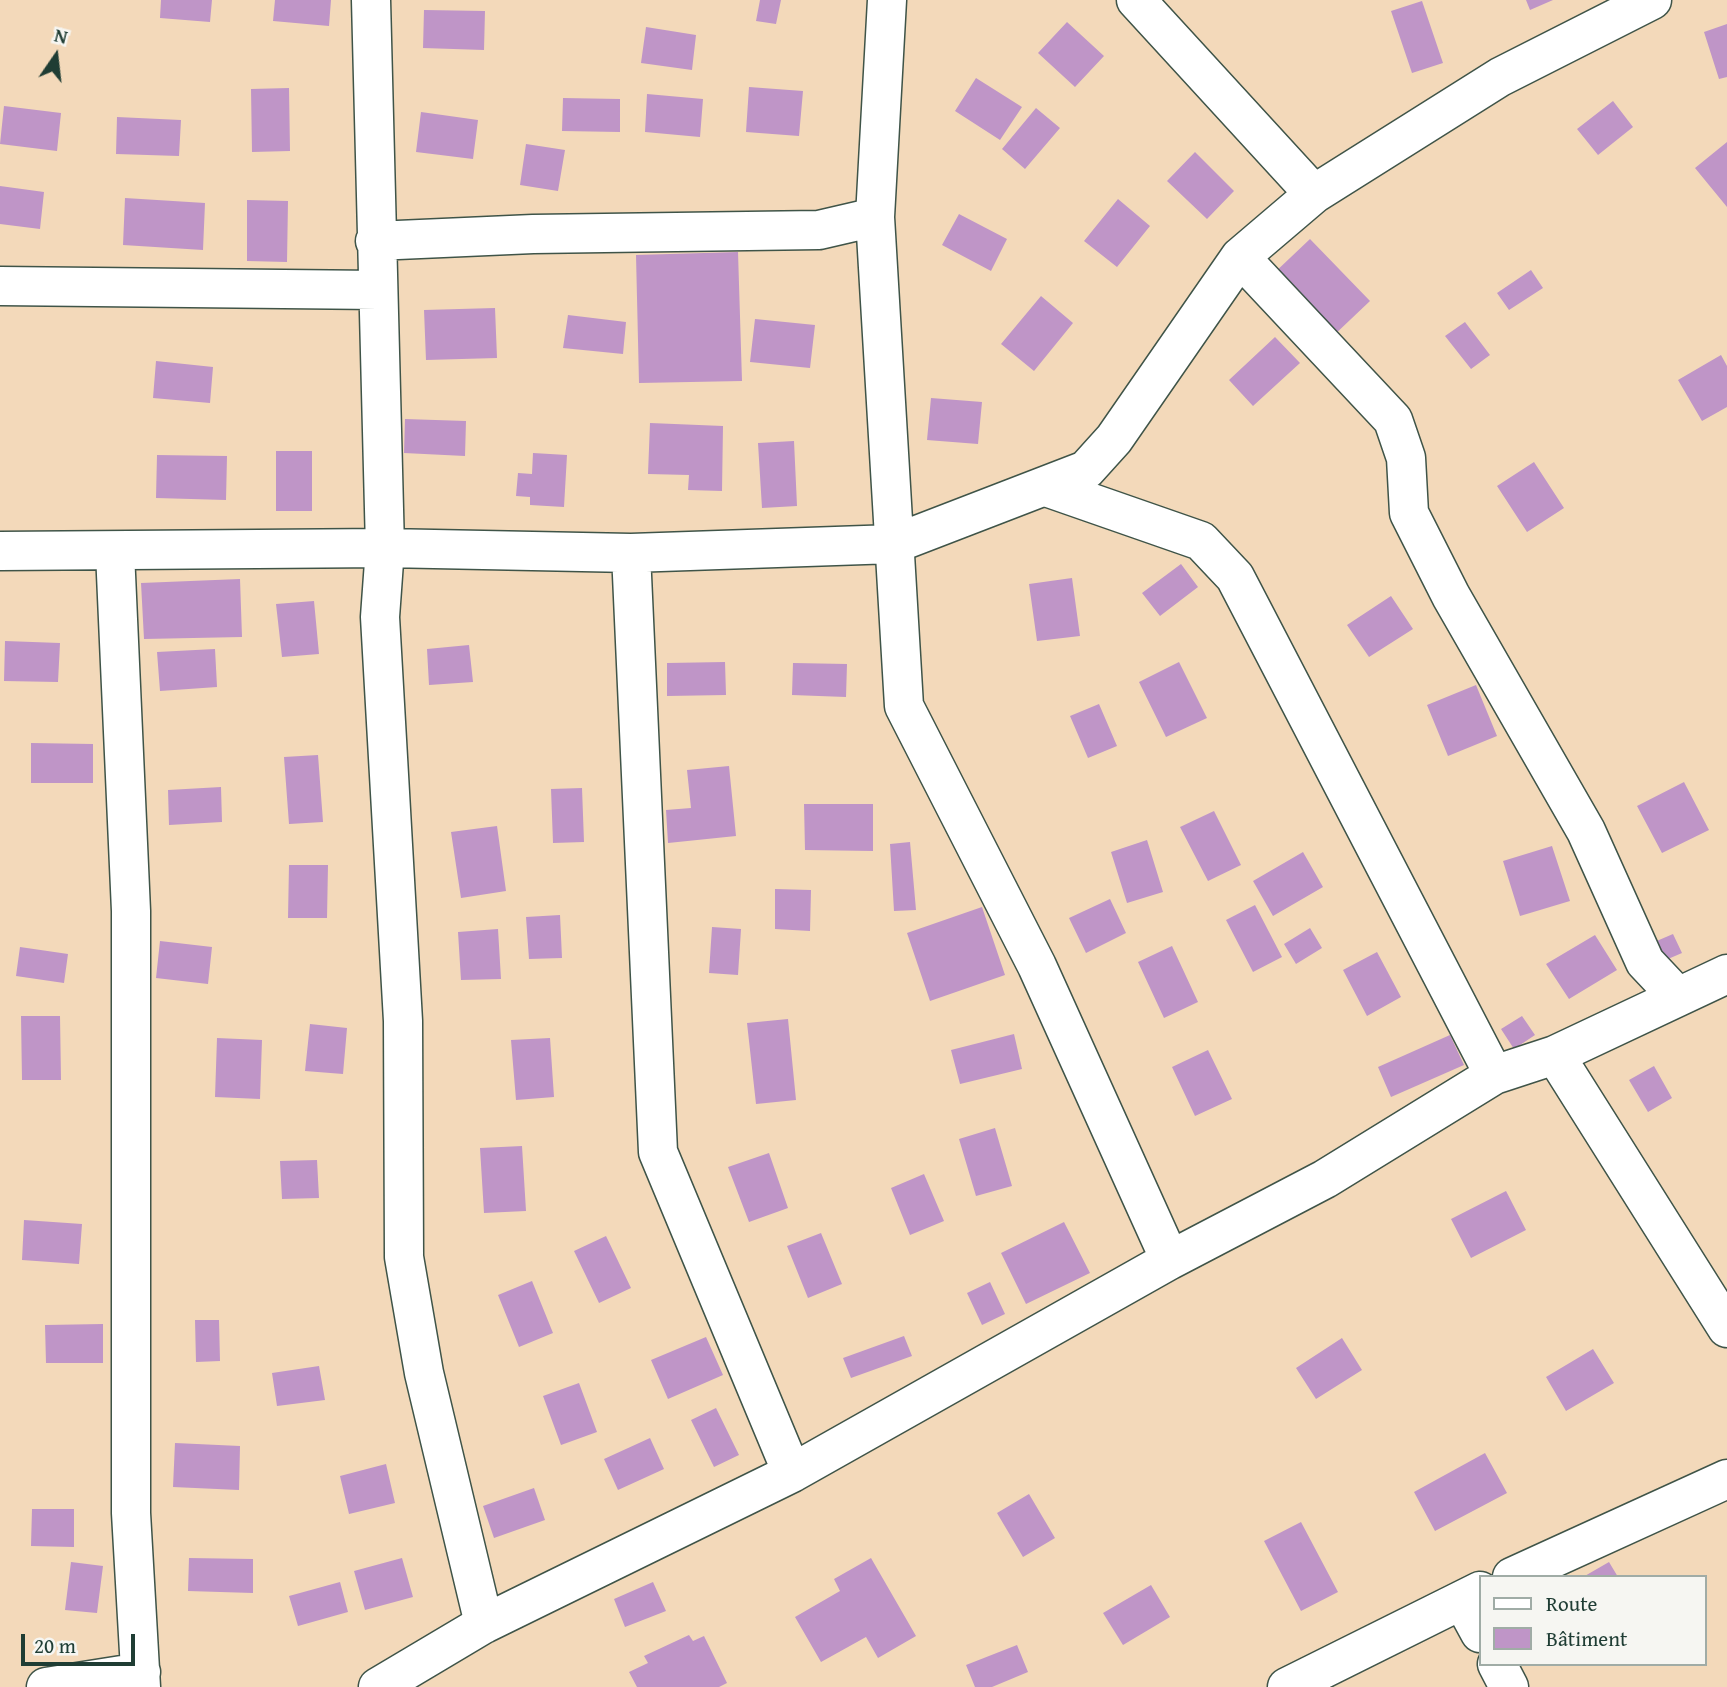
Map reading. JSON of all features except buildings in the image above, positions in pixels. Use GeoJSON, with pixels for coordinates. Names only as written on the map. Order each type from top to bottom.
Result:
{"type":"FeatureCollection","features":[{"type":"Feature","properties":{"kind":"street"},"geometry":{"type":"LineString","coordinates":[[371,0],[375,241],[385,548],[380,617],[403,1021],[404,1256],[424,1373],[484,1624]]}},
{"type":"Feature","properties":{"kind":"street"},"geometry":{"type":"LineString","coordinates":[[887,0],[875,217],[904,706],[1037,966],[1170,1260]]}},
{"type":"Feature","properties":{"kind":"street"},"geometry":{"type":"LineString","coordinates":[[1136,0],[1314,194]]}},
{"type":"Feature","properties":{"kind":"street"},"geometry":{"type":"LineString","coordinates":[[0,551],[385,548],[631,553],[894,544],[1086,470],[1114,439],[1240,257],[1314,194],[1500,77],[1652,0]]}},
{"type":"Feature","properties":{"kind":"street"},"geometry":{"type":"LineString","coordinates":[[375,241],[533,234],[819,230],[875,217]]}},
{"type":"Feature","properties":{"kind":"street"},"geometry":{"type":"LineString","coordinates":[[1240,257],[1393,420],[1406,458],[1409,513],[1451,596],[1586,831],[1645,962],[1678,997]]}},
{"type":"Feature","properties":{"kind":"street"},"geometry":{"type":"LineString","coordinates":[[0,286],[378,290]]}},
{"type":"Feature","properties":{"kind":"street"},"geometry":{"type":"LineString","coordinates":[[1046,487],[1201,541],[1235,577],[1494,1075]]}},
{"type":"Feature","properties":{"kind":"street"},"geometry":{"type":"LineString","coordinates":[[46,1687],[141,1680],[131,1513],[131,911],[115,552]]}},
{"type":"Feature","properties":{"kind":"street"},"geometry":{"type":"LineString","coordinates":[[631,553],[658,1152],[792,1473]]}},
{"type":"Feature","properties":{"kind":"street"},"geometry":{"type":"LineString","coordinates":[[378,1687],[484,1624],[792,1473],[1170,1260],[1325,1179],[1494,1075],[1555,1055],[1727,974]]}},
{"type":"Feature","properties":{"kind":"street"},"geometry":{"type":"LineString","coordinates":[[1555,1055],[1727,1328]]}},
{"type":"Feature","properties":{"kind":"street"},"geometry":{"type":"LineString","coordinates":[[1516,1575],[1727,1479]]}},
{"type":"Feature","properties":{"kind":"street"},"geometry":{"type":"LineString","coordinates":[[1287,1687],[1471,1595],[1478,1625]]}},
{"type":"Feature","properties":{"kind":"street"},"geometry":{"type":"LineString","coordinates":[[1498,1666],[1509,1687]]}}]}
